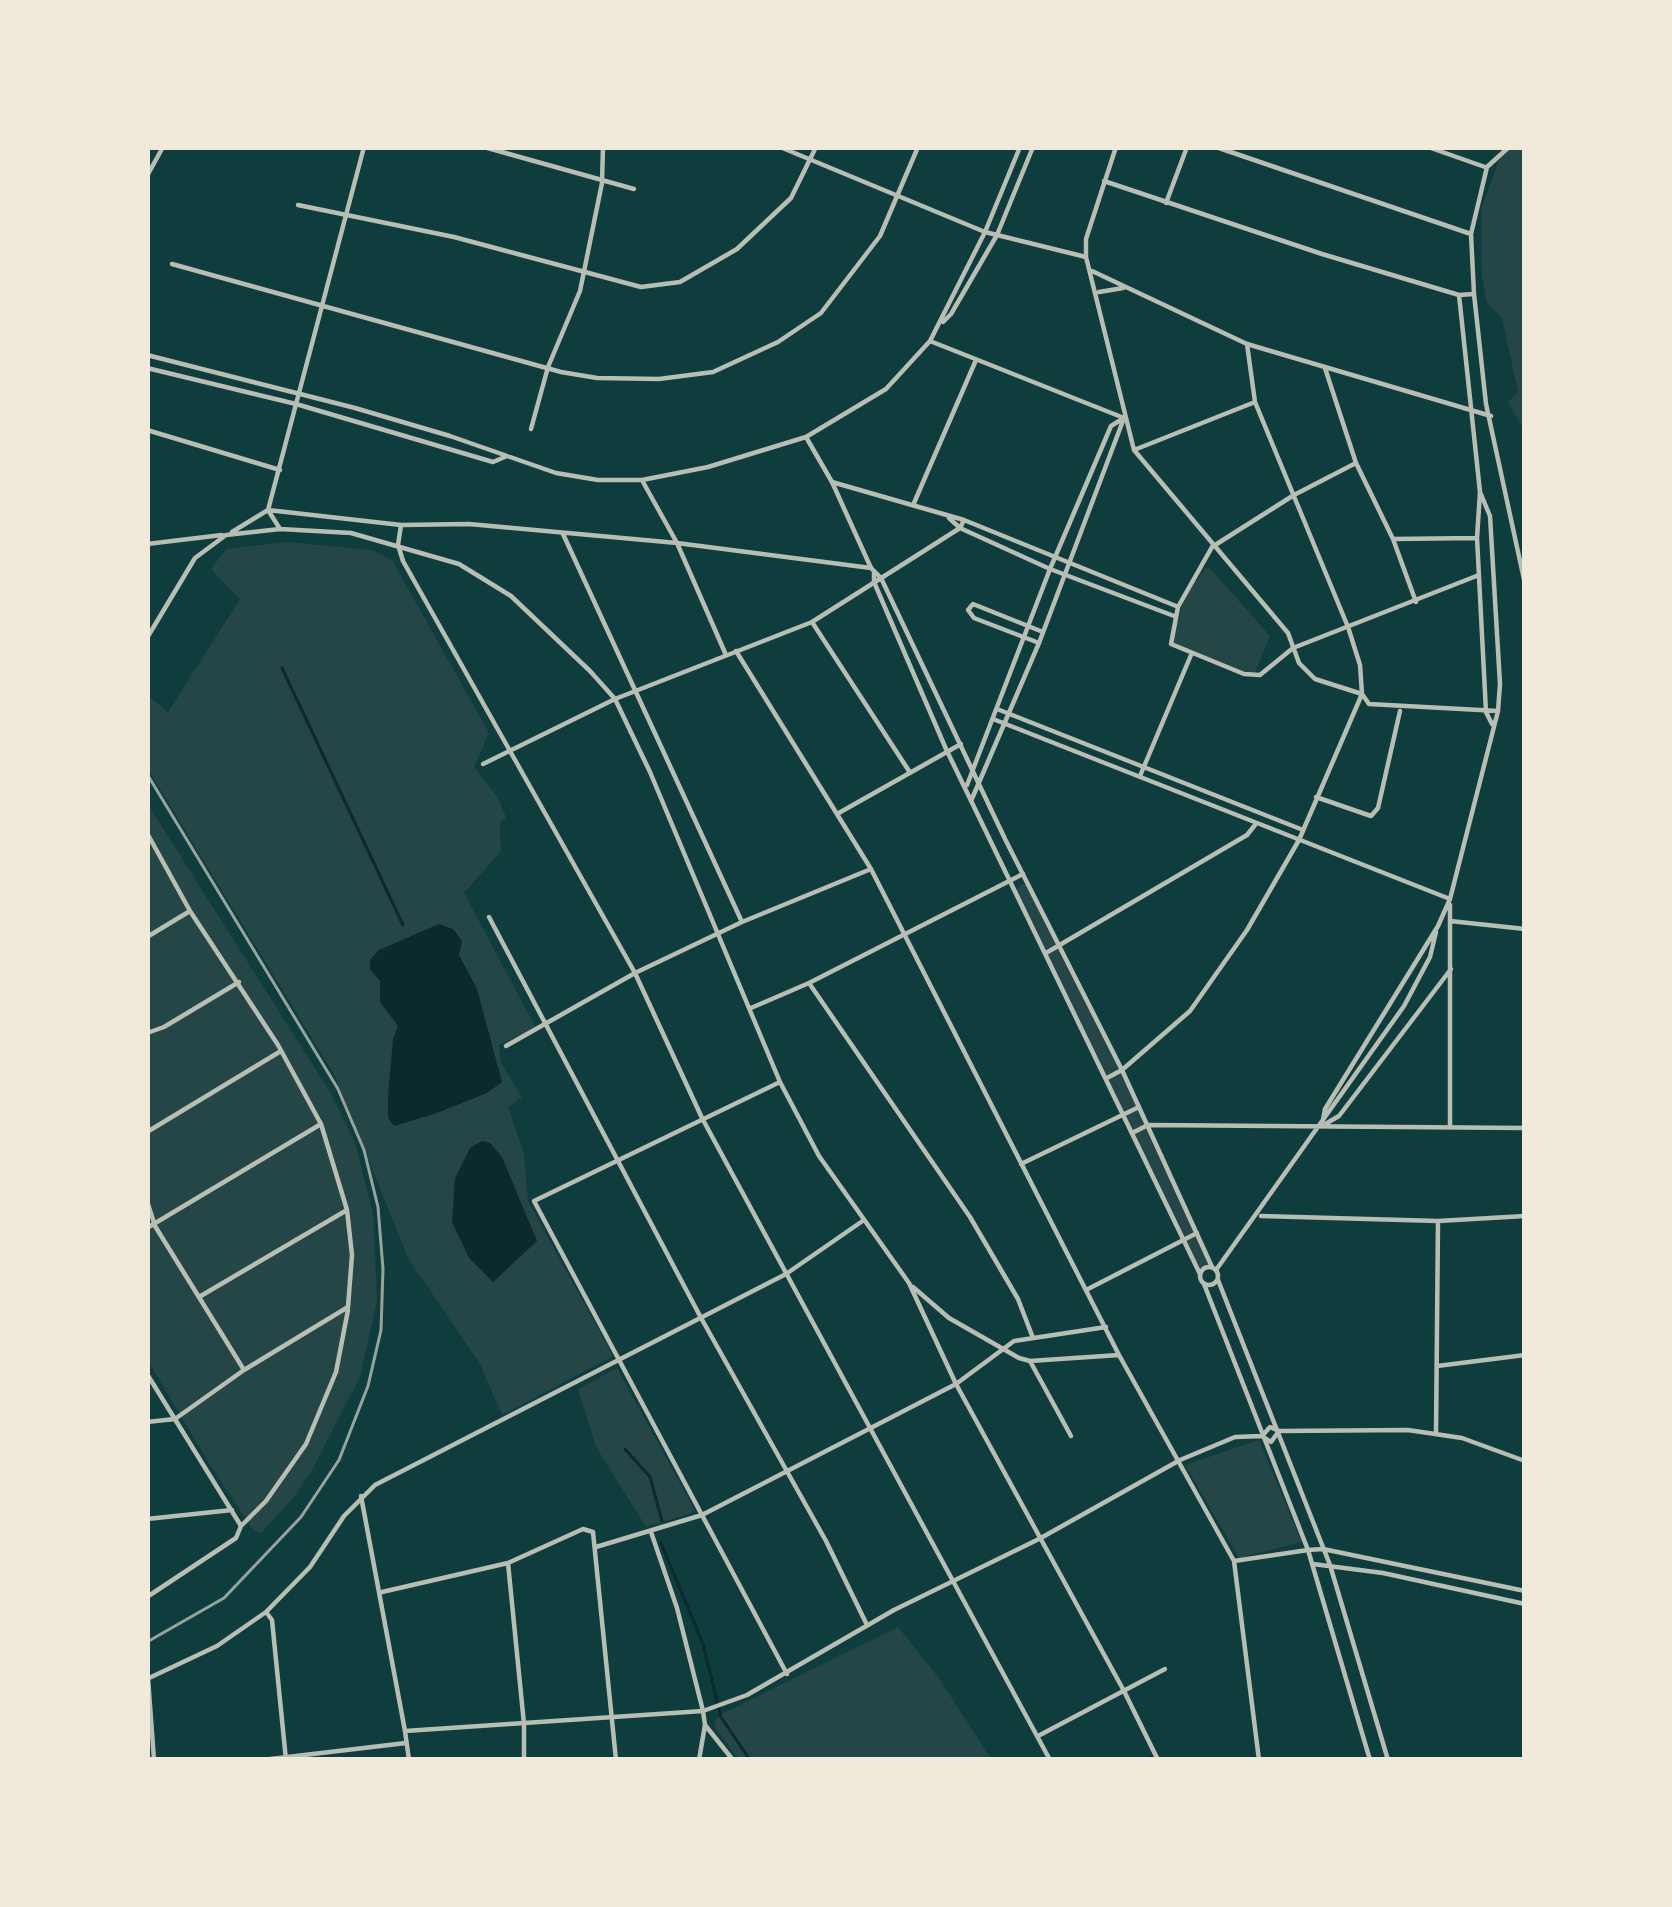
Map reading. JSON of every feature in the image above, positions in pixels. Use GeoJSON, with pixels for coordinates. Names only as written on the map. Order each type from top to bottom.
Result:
{"type":"FeatureCollection","features":[{"type":"Feature","properties":{"kind":"street"},"geometry":{"type":"LineString","coordinates":[[147,176],[163,147]]}},
{"type":"Feature","properties":{"kind":"street"},"geometry":{"type":"LineString","coordinates":[[280,529],[268,510],[364,147]]}},
{"type":"Feature","properties":{"kind":"street"},"geometry":{"type":"LineString","coordinates":[[484,147],[512,150],[602,183],[634,189]]}},
{"type":"Feature","properties":{"kind":"street"},"geometry":{"type":"LineString","coordinates":[[531,429],[548,367],[584,275],[602,183],[603,147]]}},
{"type":"Feature","properties":{"kind":"street"},"geometry":{"type":"LineString","coordinates":[[780,147],[985,232],[1087,257]]}},
{"type":"Feature","properties":{"kind":"street"},"geometry":{"type":"LineString","coordinates":[[298,206],[454,237],[641,287],[680,282],[737,249],[791,198],[816,147]]}},
{"type":"Feature","properties":{"kind":"street"},"geometry":{"type":"LineString","coordinates":[[172,264],[597,378],[659,379],[713,372],[750,357],[821,313],[880,236],[918,147]]}},
{"type":"Feature","properties":{"kind":"street"},"geometry":{"type":"LineString","coordinates":[[147,355],[355,408],[556,473],[642,480],[708,467],[806,437],[886,389],[930,341],[985,232],[1020,147]]}},
{"type":"Feature","properties":{"kind":"street"},"geometry":{"type":"LineString","coordinates":[[938,326],[951,314],[997,235],[1033,147]]}},
{"type":"Feature","properties":{"kind":"street"},"geometry":{"type":"LineString","coordinates":[[1116,147],[1086,239],[1087,257],[1134,450],[1288,633],[1299,663],[1316,679],[1362,694],[1370,704],[1498,712]]}},
{"type":"Feature","properties":{"kind":"street"},"geometry":{"type":"LineString","coordinates":[[1166,203],[1186,147]]}},
{"type":"Feature","properties":{"kind":"street"},"geometry":{"type":"LineString","coordinates":[[1216,147],[1471,234]]}},
{"type":"Feature","properties":{"kind":"street"},"geometry":{"type":"LineString","coordinates":[[1428,147],[1487,167]]}},
{"type":"Feature","properties":{"kind":"street"},"geometry":{"type":"LineString","coordinates":[[1509,147],[1487,167],[1471,234],[1486,404],[1525,584]]}},
{"type":"Feature","properties":{"kind":"street"},"geometry":{"type":"LineString","coordinates":[[1104,182],[1459,295],[1474,294]]}},
{"type":"Feature","properties":{"kind":"street"},"geometry":{"type":"LineString","coordinates":[[970,260],[980,265]]}},
{"type":"Feature","properties":{"kind":"street"},"geometry":{"type":"LineString","coordinates":[[1091,271],[1247,344],[1491,416]]}},
{"type":"Feature","properties":{"kind":"street"},"geometry":{"type":"LineString","coordinates":[[958,285],[966,289]]}},
{"type":"Feature","properties":{"kind":"street"},"geometry":{"type":"LineString","coordinates":[[1097,292],[1124,288]]}},
{"type":"Feature","properties":{"kind":"street"},"geometry":{"type":"LineString","coordinates":[[1459,295],[1480,492],[1477,538],[1486,712],[1492,724]]}},
{"type":"Feature","properties":{"kind":"street"},"geometry":{"type":"LineString","coordinates":[[930,341],[1124,418]]}},
{"type":"Feature","properties":{"kind":"street"},"geometry":{"type":"LineString","coordinates":[[1107,1078],[1201,999],[1280,878],[1362,694],[1360,664],[1348,627],[1256,402],[1247,344]]}},
{"type":"Feature","properties":{"kind":"street"},"geometry":{"type":"LineString","coordinates":[[914,504],[976,360]]}},
{"type":"Feature","properties":{"kind":"street"},"geometry":{"type":"LineString","coordinates":[[180,376],[183,366]]}},
{"type":"Feature","properties":{"kind":"street"},"geometry":{"type":"LineString","coordinates":[[147,368],[296,404],[493,462],[507,456]]}},
{"type":"Feature","properties":{"kind":"street"},"geometry":{"type":"LineString","coordinates":[[1325,368],[1356,463],[1393,539],[1416,602]]}},
{"type":"Feature","properties":{"kind":"street"},"geometry":{"type":"LineString","coordinates":[[1134,450],[1256,402]]}},
{"type":"Feature","properties":{"kind":"street"},"geometry":{"type":"LineString","coordinates":[[1472,412],[1486,404]]}},
{"type":"Feature","properties":{"kind":"street"},"geometry":{"type":"LineString","coordinates":[[351,420],[355,408]]}},
{"type":"Feature","properties":{"kind":"street"},"geometry":{"type":"LineString","coordinates":[[965,788],[1111,426],[1124,418]]}},
{"type":"Feature","properties":{"kind":"street"},"geometry":{"type":"LineString","coordinates":[[971,801],[1039,643],[1124,418]]}},
{"type":"Feature","properties":{"kind":"street"},"geometry":{"type":"LineString","coordinates":[[147,430],[280,470]]}},
{"type":"Feature","properties":{"kind":"street"},"geometry":{"type":"LineString","coordinates":[[447,448],[450,436]]}},
{"type":"Feature","properties":{"kind":"street"},"geometry":{"type":"LineString","coordinates":[[806,437],[1122,1070],[1214,1268],[1330,1565],[1388,1760]]}},
{"type":"Feature","properties":{"kind":"street"},"geometry":{"type":"LineString","coordinates":[[1356,463],[1212,547],[1174,616],[1171,644],[1191,655],[1260,675],[1292,648],[1479,575]]}},
{"type":"Feature","properties":{"kind":"street"},"geometry":{"type":"LineString","coordinates":[[642,480],[677,542],[726,655]]}},
{"type":"Feature","properties":{"kind":"street"},"geometry":{"type":"LineString","coordinates":[[832,482],[964,520],[1178,607]]}},
{"type":"Feature","properties":{"kind":"street"},"geometry":{"type":"LineString","coordinates":[[1085,490],[1096,495]]}},
{"type":"Feature","properties":{"kind":"street"},"geometry":{"type":"LineString","coordinates":[[1322,1126],[1324,1109],[1438,926],[1450,899],[1498,712],[1490,516],[1480,492]]}},
{"type":"Feature","properties":{"kind":"street"},"geometry":{"type":"LineString","coordinates":[[147,638],[195,559],[268,510],[401,525],[469,524],[677,542],[872,570]]}},
{"type":"Feature","properties":{"kind":"street"},"geometry":{"type":"LineString","coordinates":[[949,518],[959,528],[1050,569],[1174,616]]}},
{"type":"Feature","properties":{"kind":"street"},"geometry":{"type":"LineString","coordinates":[[483,764],[615,699],[812,622],[959,528],[964,520]]}},
{"type":"Feature","properties":{"kind":"street"},"geometry":{"type":"LineString","coordinates":[[401,525],[398,545],[403,562],[635,973],[702,1118],[1050,1760]]}},
{"type":"Feature","properties":{"kind":"street"},"geometry":{"type":"LineString","coordinates":[[147,544],[280,529],[351,533],[459,564],[511,596],[548,628],[615,699],[780,1082],[819,1156],[909,1283],[956,1384],[1158,1760]]}},
{"type":"Feature","properties":{"kind":"street"},"geometry":{"type":"LineString","coordinates":[[563,534],[742,922]]}},
{"type":"Feature","properties":{"kind":"street"},"geometry":{"type":"LineString","coordinates":[[1393,539],[1477,538]]}},
{"type":"Feature","properties":{"kind":"street"},"geometry":{"type":"LineString","coordinates":[[878,580],[946,749],[1200,1274],[1313,1564],[1370,1760]]}},
{"type":"Feature","properties":{"kind":"street"},"geometry":{"type":"LineString","coordinates":[[1118,596],[1122,586]]}},
{"type":"Feature","properties":{"kind":"street"},"geometry":{"type":"LineString","coordinates":[[1039,643],[974,618],[968,614],[970,606],[1042,632]]}},
{"type":"Feature","properties":{"kind":"street"},"geometry":{"type":"LineString","coordinates":[[812,622],[909,771]]}},
{"type":"Feature","properties":{"kind":"street"},"geometry":{"type":"LineString","coordinates":[[736,651],[871,869],[1120,1354],[1234,1561],[1259,1760]]}},
{"type":"Feature","properties":{"kind":"street"},"geometry":{"type":"LineString","coordinates":[[1139,777],[1191,655]]}},
{"type":"Feature","properties":{"kind":"street"},"geometry":{"type":"LineString","coordinates":[[997,709],[1303,830]]}},
{"type":"Feature","properties":{"kind":"street"},"geometry":{"type":"LineString","coordinates":[[1316,797],[1371,816],[1378,808],[1401,709]]}},
{"type":"Feature","properties":{"kind":"street"},"geometry":{"type":"LineString","coordinates":[[934,716],[946,712]]}},
{"type":"Feature","properties":{"kind":"street"},"geometry":{"type":"LineString","coordinates":[[993,718],[1450,899]]}},
{"type":"Feature","properties":{"kind":"street"},"geometry":{"type":"LineString","coordinates":[[1038,737],[1041,726]]}},
{"type":"Feature","properties":{"kind":"street"},"geometry":{"type":"LineString","coordinates":[[1070,749],[1073,739]]}},
{"type":"Feature","properties":{"kind":"street"},"geometry":{"type":"LineString","coordinates":[[837,814],[961,744]]}},
{"type":"Feature","properties":{"kind":"street"},"geometry":{"type":"LineString","coordinates":[[1106,764],[1109,754]]}},
{"type":"Feature","properties":{"kind":"street"},"geometry":{"type":"LineString","coordinates":[[1184,794],[1187,785]]}},
{"type":"Feature","properties":{"kind":"street"},"geometry":{"type":"LineString","coordinates":[[1217,806],[1221,797]]}},
{"type":"Feature","properties":{"kind":"street"},"geometry":{"type":"LineString","coordinates":[[1046,953],[1247,835],[1260,813]]}},
{"type":"Feature","properties":{"kind":"street"},"geometry":{"type":"LineString","coordinates":[[147,1597],[236,1538],[306,1444],[336,1372],[352,1255],[347,1210],[321,1124],[281,1051],[148,839]]}},
{"type":"Feature","properties":{"kind":"street"},"geometry":{"type":"LineString","coordinates":[[994,847],[1006,841]]}},
{"type":"Feature","properties":{"kind":"street"},"geometry":{"type":"LineString","coordinates":[[506,1046],[635,973],[871,869]]}},
{"type":"Feature","properties":{"kind":"street"},"geometry":{"type":"LineString","coordinates":[[751,1008],[1023,874]]}},
{"type":"Feature","properties":{"kind":"street"},"geometry":{"type":"LineString","coordinates":[[1450,899],[1450,1125]]}},
{"type":"Feature","properties":{"kind":"street"},"geometry":{"type":"LineString","coordinates":[[147,937],[190,911]]}},
{"type":"Feature","properties":{"kind":"street"},"geometry":{"type":"LineString","coordinates":[[1030,921],[1043,915]]}},
{"type":"Feature","properties":{"kind":"street"},"geometry":{"type":"LineString","coordinates":[[489,917],[867,1625]]}},
{"type":"Feature","properties":{"kind":"street"},"geometry":{"type":"LineString","coordinates":[[1450,921],[1525,929]]}},
{"type":"Feature","properties":{"kind":"street"},"geometry":{"type":"LineString","coordinates":[[1200,1274],[1214,1268],[1257,1216],[1322,1126],[1404,1006],[1430,957],[1438,926]]}},
{"type":"Feature","properties":{"kind":"street"},"geometry":{"type":"LineString","coordinates":[[1322,1126],[1339,1116],[1451,969]]}},
{"type":"Feature","properties":{"kind":"street"},"geometry":{"type":"LineString","coordinates":[[1063,987],[1076,980]]}},
{"type":"Feature","properties":{"kind":"street"},"geometry":{"type":"LineString","coordinates":[[147,1033],[239,982]]}},
{"type":"Feature","properties":{"kind":"street"},"geometry":{"type":"LineString","coordinates":[[809,983],[970,1217],[1018,1299],[1033,1338]]}},
{"type":"Feature","properties":{"kind":"street"},"geometry":{"type":"LineString","coordinates":[[1397,1037],[1404,1006]]}},
{"type":"Feature","properties":{"kind":"street"},"geometry":{"type":"LineString","coordinates":[[1077,1015],[1090,1008]]}},
{"type":"Feature","properties":{"kind":"street"},"geometry":{"type":"LineString","coordinates":[[1091,1044],[1105,1037]]}},
{"type":"Feature","properties":{"kind":"street"},"geometry":{"type":"LineString","coordinates":[[147,1132],[281,1051]]}},
{"type":"Feature","properties":{"kind":"street"},"geometry":{"type":"LineString","coordinates":[[780,1082],[534,1201],[787,1674]]}},
{"type":"Feature","properties":{"kind":"street"},"geometry":{"type":"LineString","coordinates":[[1021,1164],[1139,1107]]}},
{"type":"Feature","properties":{"kind":"street"},"geometry":{"type":"LineString","coordinates":[[151,1227],[321,1124]]}},
{"type":"Feature","properties":{"kind":"street"},"geometry":{"type":"LineString","coordinates":[[1134,1132],[1148,1125],[1525,1128]]}},
{"type":"Feature","properties":{"kind":"street"},"geometry":{"type":"LineString","coordinates":[[1150,1163],[1163,1156]]}},
{"type":"Feature","properties":{"kind":"street"},"geometry":{"type":"LineString","coordinates":[[1163,1191],[1176,1185]]}},
{"type":"Feature","properties":{"kind":"street"},"geometry":{"type":"LineString","coordinates":[[147,1201],[151,1227],[244,1370]]}},
{"type":"Feature","properties":{"kind":"street"},"geometry":{"type":"LineString","coordinates":[[200,1297],[347,1210]]}},
{"type":"Feature","properties":{"kind":"street"},"geometry":{"type":"LineString","coordinates":[[1177,1220],[1190,1214]]}},
{"type":"Feature","properties":{"kind":"street"},"geometry":{"type":"LineString","coordinates":[[1257,1216],[1438,1221],[1525,1216]]}},
{"type":"Feature","properties":{"kind":"street"},"geometry":{"type":"LineString","coordinates":[[154,1760],[148,1679],[218,1646],[266,1612],[310,1567],[361,1496],[433,1452],[786,1274],[864,1220]]}},
{"type":"Feature","properties":{"kind":"street"},"geometry":{"type":"LineString","coordinates":[[1436,1434],[1438,1221]]}},
{"type":"Feature","properties":{"kind":"street"},"geometry":{"type":"LineString","coordinates":[[1088,1289],[1197,1233]]}},
{"type":"Feature","properties":{"kind":"street"},"geometry":{"type":"LineString","coordinates":[[1204,1285],[1218,1280]]}},
{"type":"Feature","properties":{"kind":"street"},"geometry":{"type":"LineString","coordinates":[[909,1283],[949,1318],[1030,1361],[1120,1354]]}},
{"type":"Feature","properties":{"kind":"street"},"geometry":{"type":"LineString","coordinates":[[147,1422],[175,1419],[244,1370],[348,1307]]}},
{"type":"Feature","properties":{"kind":"street"},"geometry":{"type":"LineString","coordinates":[[1216,1315],[1229,1310]]}},
{"type":"Feature","properties":{"kind":"street"},"geometry":{"type":"LineString","coordinates":[[596,1547],[703,1515],[871,1432],[956,1384],[1015,1341],[1106,1327]]}},
{"type":"Feature","properties":{"kind":"street"},"geometry":{"type":"LineString","coordinates":[[1223,1333],[1237,1328]]}},
{"type":"Feature","properties":{"kind":"street"},"geometry":{"type":"LineString","coordinates":[[1437,1366],[1525,1355]]}},
{"type":"Feature","properties":{"kind":"street"},"geometry":{"type":"LineString","coordinates":[[1030,1361],[1071,1436]]}},
{"type":"Feature","properties":{"kind":"street"},"geometry":{"type":"LineString","coordinates":[[147,1374],[241,1526]]}},
{"type":"Feature","properties":{"kind":"street"},"geometry":{"type":"LineString","coordinates":[[1250,1402],[1264,1396]]}},
{"type":"Feature","properties":{"kind":"street"},"geometry":{"type":"LineString","coordinates":[[1262,1436],[1268,1427],[1436,1434],[1462,1438],[1525,1461]]}},
{"type":"Feature","properties":{"kind":"street"},"geometry":{"type":"LineString","coordinates":[[405,1731],[611,1719],[703,1711],[721,1705],[787,1674],[867,1625],[1039,1539],[1180,1460],[1235,1436],[1262,1436]]}},
{"type":"Feature","properties":{"kind":"street"},"geometry":{"type":"LineString","coordinates":[[1280,1479],[1295,1473]]}},
{"type":"Feature","properties":{"kind":"street"},"geometry":{"type":"LineString","coordinates":[[361,1496],[409,1760]]}},
{"type":"Feature","properties":{"kind":"street"},"geometry":{"type":"LineString","coordinates":[[1293,1512],[1307,1507]]}},
{"type":"Feature","properties":{"kind":"street"},"geometry":{"type":"LineString","coordinates":[[147,1519],[232,1510]]}},
{"type":"Feature","properties":{"kind":"street"},"geometry":{"type":"LineString","coordinates":[[382,1592],[508,1563],[583,1529],[593,1532],[616,1760]]}},
{"type":"Feature","properties":{"kind":"street"},"geometry":{"type":"LineString","coordinates":[[651,1532],[677,1608],[703,1711],[699,1760]]}},
{"type":"Feature","properties":{"kind":"street"},"geometry":{"type":"LineString","coordinates":[[1234,1561],[1323,1549],[1521,1590],[1515,1601]]}},
{"type":"Feature","properties":{"kind":"street"},"geometry":{"type":"LineString","coordinates":[[508,1563],[524,1760]]}},
{"type":"Feature","properties":{"kind":"street"},"geometry":{"type":"LineString","coordinates":[[1384,1573],[1386,1563]]}},
{"type":"Feature","properties":{"kind":"street"},"geometry":{"type":"LineString","coordinates":[[1313,1564],[1384,1573],[1525,1604]]}},
{"type":"Feature","properties":{"kind":"street"},"geometry":{"type":"LineString","coordinates":[[1416,1580],[1418,1570]]}},
{"type":"Feature","properties":{"kind":"street"},"geometry":{"type":"LineString","coordinates":[[1452,1587],[1454,1577]]}},
{"type":"Feature","properties":{"kind":"street"},"geometry":{"type":"LineString","coordinates":[[1482,1593],[1485,1582]]}},
{"type":"Feature","properties":{"kind":"street"},"geometry":{"type":"LineString","coordinates":[[1498,1597],[1500,1586]]}},
{"type":"Feature","properties":{"kind":"street"},"geometry":{"type":"LineString","coordinates":[[1324,1605],[1340,1601]]}},
{"type":"Feature","properties":{"kind":"street"},"geometry":{"type":"LineString","coordinates":[[266,1612],[272,1620],[285,1758]]}},
{"type":"Feature","properties":{"kind":"street"},"geometry":{"type":"LineString","coordinates":[[1336,1643],[1352,1639]]}},
{"type":"Feature","properties":{"kind":"street"},"geometry":{"type":"LineString","coordinates":[[1038,1736],[1166,1669]]}},
{"type":"Feature","properties":{"kind":"street"},"geometry":{"type":"LineString","coordinates":[[1350,1690],[1366,1685]]}},
{"type":"Feature","properties":{"kind":"street"},"geometry":{"type":"LineString","coordinates":[[705,1725],[733,1760]]}},
{"type":"Feature","properties":{"kind":"street"},"geometry":{"type":"LineString","coordinates":[[1362,1730],[1378,1725]]}},
{"type":"Feature","properties":{"kind":"street"},"geometry":{"type":"LineString","coordinates":[[262,1760],[406,1743]]}},
{"type":"Feature","properties":{"kind":"shaded area"},"geometry":{"type":"Polygon","coordinates":[[[1504,147],[1525,147],[1525,432],[1508,402],[1518,392],[1502,318],[1487,303],[1482,277],[1481,209],[1504,147]]]}},
{"type":"Feature","properties":{"kind":"shaded area"},"geometry":{"type":"Polygon","coordinates":[[[288,542],[372,550],[392,560],[489,733],[474,767],[506,817],[500,823],[501,851],[464,893],[536,1028],[499,1045],[501,1063],[522,1097],[508,1107],[524,1154],[528,1201],[613,1356],[502,1415],[480,1364],[408,1258],[335,1076],[147,768],[147,695],[168,712],[240,599],[211,569],[226,549],[288,542]]]}},
{"type":"Feature","properties":{"kind":"shaded area"},"geometry":{"type":"Polygon","coordinates":[[[1208,566],[1270,636],[1255,672],[1245,673],[1174,645],[1186,593],[1208,566]]]}},
{"type":"Feature","properties":{"kind":"shaded area"},"geometry":{"type":"Polygon","coordinates":[[[147,803],[330,1092],[355,1142],[373,1213],[377,1301],[360,1377],[312,1470],[261,1533],[254,1531],[210,1465],[147,1359],[147,803]]]}},
{"type":"Feature","properties":{"kind":"shaded area"},"geometry":{"type":"Polygon","coordinates":[[[1028,884],[1105,1037],[1211,1266],[1200,1273],[1016,890],[1028,884]]]}},
{"type":"Feature","properties":{"kind":"shaded area"},"geometry":{"type":"Polygon","coordinates":[[[439,924],[453,929],[462,941],[459,955],[477,989],[502,1082],[487,1093],[394,1126],[388,1118],[388,1097],[398,1026],[380,1002],[380,981],[370,969],[370,960],[379,950],[439,924]]]}},
{"type":"Feature","properties":{"kind":"shaded area"},"geometry":{"type":"Polygon","coordinates":[[[482,1141],[502,1157],[537,1241],[493,1282],[469,1258],[452,1222],[455,1178],[470,1148],[482,1141]]]}},
{"type":"Feature","properties":{"kind":"shaded area"},"geometry":{"type":"Polygon","coordinates":[[[617,1368],[695,1512],[646,1527],[596,1447],[578,1389],[617,1368]]]}},
{"type":"Feature","properties":{"kind":"shaded area"},"geometry":{"type":"Polygon","coordinates":[[[1259,1440],[1302,1542],[1239,1558],[1185,1465],[1259,1440]]]}},
{"type":"Feature","properties":{"kind":"shaded area"},"geometry":{"type":"Polygon","coordinates":[[[898,1627],[938,1677],[992,1760],[739,1760],[715,1728],[715,1721],[724,1713],[898,1627]]]}},
{"type":"Feature","properties":{"kind":"waterway"},"geometry":{"type":"LineString","coordinates":[[282,668],[403,925]]}},
{"type":"Feature","properties":{"kind":"waterway"},"geometry":{"type":"LineString","coordinates":[[625,1449],[650,1477],[662,1521]]}},
{"type":"Feature","properties":{"kind":"waterway"},"geometry":{"type":"LineString","coordinates":[[661,1543],[703,1644],[721,1717],[750,1760]]}},
{"type":"Feature","properties":{"kind":"railway"},"geometry":{"type":"LineString","coordinates":[[147,774],[338,1089],[364,1150],[378,1207],[383,1269],[381,1330],[368,1386],[339,1460],[301,1517],[224,1598],[147,1642]]}}]}
